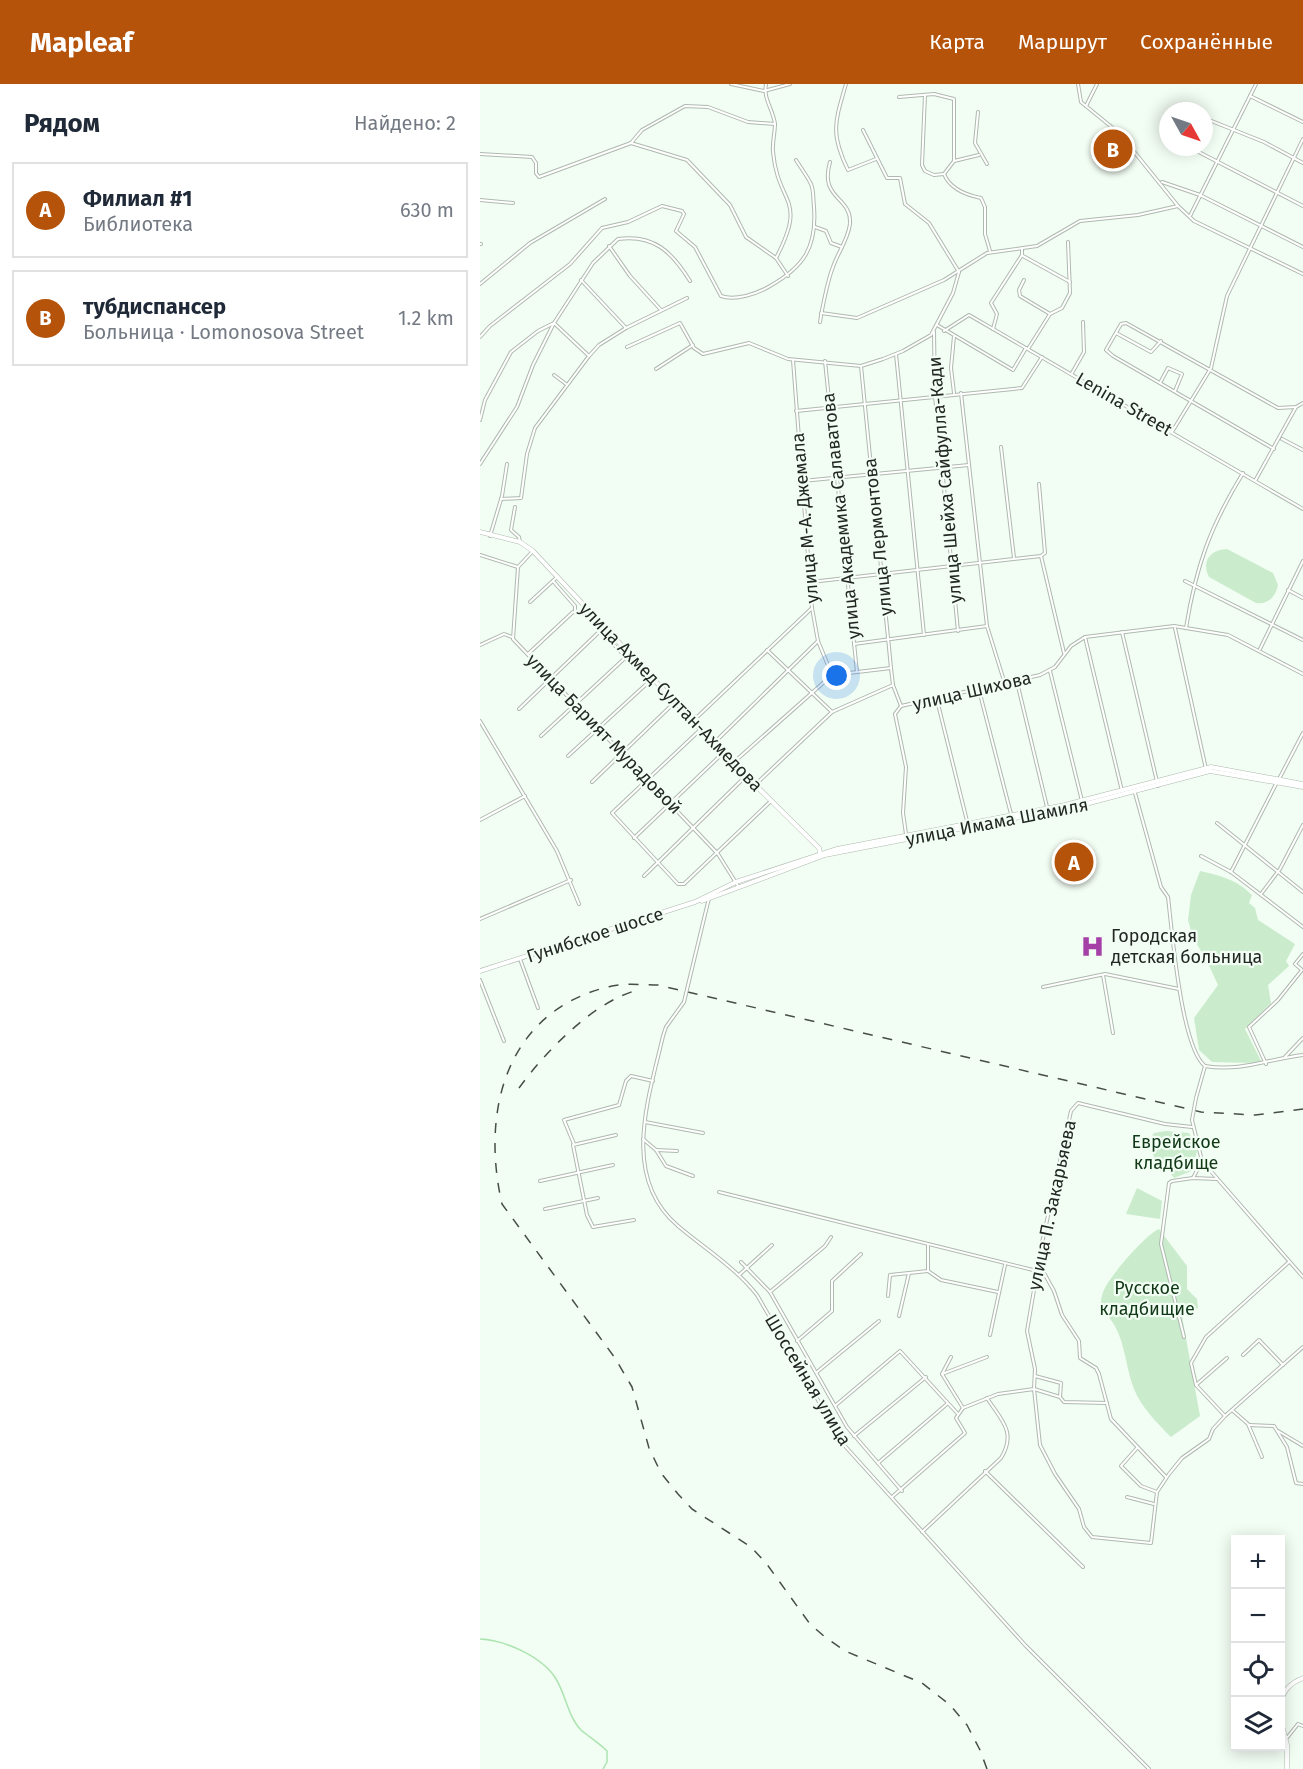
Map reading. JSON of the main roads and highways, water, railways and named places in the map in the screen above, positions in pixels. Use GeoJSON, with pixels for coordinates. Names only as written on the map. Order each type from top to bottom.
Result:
{"type":"FeatureCollection","features":[{"type":"Feature","properties":{"kind":"main road","name":"улица Ахмед Султан-Ахмедова"},"geometry":{"type":"LineString","coordinates":[[480,532],[520,542],[533,551],[587,613],[819,848],[820,854]]}},
{"type":"Feature","properties":{"kind":"main road","name":"улица Имама Шамиля"},"geometry":{"type":"LineString","coordinates":[[709,897],[737,884],[820,854],[1012,818],[1122,791],[1158,786],[1206,770]]}},
{"type":"Feature","properties":{"kind":"main road","name":"улица Имама Шамиля"},"geometry":{"type":"LineString","coordinates":[[737,884],[825,855],[1012,818],[1135,790],[1206,770],[1279,779],[1303,786]]}},
{"type":"Feature","properties":{"kind":"main road","name":"Гунибское шоссе"},"geometry":{"type":"LineString","coordinates":[[480,971],[709,897]]}},
{"type":"Feature","properties":{"kind":"main road"},"geometry":{"type":"LineString","coordinates":[[1282,1697],[1293,1682],[1303,1678]]}},
{"type":"Feature","properties":{"kind":"main road"},"geometry":{"type":"LineString","coordinates":[[1285,1735],[1287,1769]]}},
{"type":"Feature","properties":{"kind":"waterway"},"geometry":{"type":"LineString","coordinates":[[480,1639],[512,1646],[533,1657],[550,1671],[577,1725],[607,1751],[607,1762],[603,1769]]}},
{"type":"Feature","properties":{"kind":"railway"},"geometry":{"type":"LineString","coordinates":[[987,1769],[967,1725],[950,1705],[922,1683],[845,1651],[825,1637],[810,1624],[766,1563],[751,1547],[692,1509],[661,1473],[649,1448],[632,1387],[615,1358],[502,1204],[496,1168],[495,1133],[500,1099],[510,1068],[526,1040],[548,1016],[577,998],[617,985],[658,985],[1201,1112],[1255,1115],[1303,1109]]}},
{"type":"Feature","properties":{"kind":"railway"},"geometry":{"type":"LineString","coordinates":[[519,1088],[556,1044],[588,1016],[621,996],[638,990]]}},
{"type":"Feature","properties":{"kind":"place","name":"тубдиспансер"},"geometry":{"type":"Point","coordinates":[1113,149]}},
{"type":"Feature","properties":{"kind":"place","name":"Филиал #1"},"geometry":{"type":"Point","coordinates":[1074,862]}},
{"type":"Feature","properties":{"kind":"place","name":"Городская детская больница"},"geometry":{"type":"Point","coordinates":[1093,946]}},
{"type":"Feature","properties":{"kind":"park label","name":"Еврейское кладбище"},"geometry":{"type":"Point","coordinates":[1176,1152]}},
{"type":"Feature","properties":{"kind":"park label","name":"Русское кладбищие"},"geometry":{"type":"Point","coordinates":[1147,1298]}}]}
